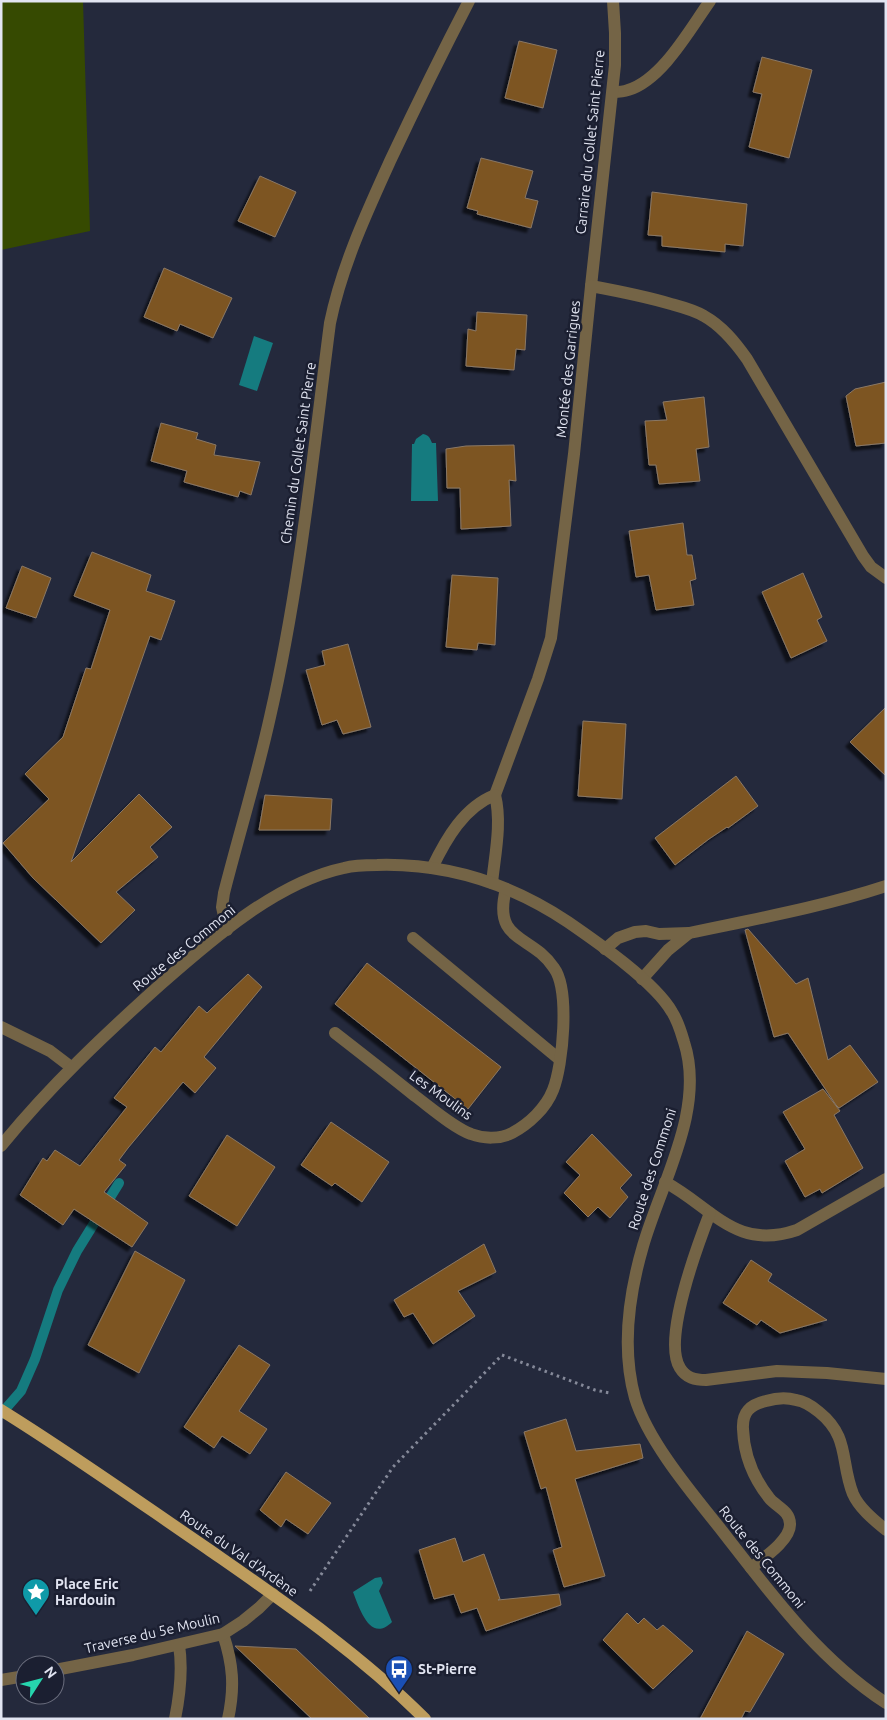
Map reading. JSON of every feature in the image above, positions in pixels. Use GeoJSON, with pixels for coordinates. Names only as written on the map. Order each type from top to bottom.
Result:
{"type":"FeatureCollection","features":[{"type":"Feature","properties":{"kind":"main road","name":"Route du Val d'Ardène"},"geometry":{"type":"LineString","coordinates":[[1,1410],[79,1460],[297,1611],[366,1664],[425,1719]]}},
{"type":"Feature","properties":{"kind":"street","name":"Chemin du Collet Saint Pierre"},"geometry":{"type":"LineString","coordinates":[[227,930],[222,907],[224,893],[270,716],[284,647],[330,323],[336,296],[343,272],[372,200],[469,1]]}},
{"type":"Feature","properties":{"kind":"street","name":"Carraire du Collet Saint Pierre"},"geometry":{"type":"LineString","coordinates":[[591,286],[613,92],[616,33],[613,1]]}},
{"type":"Feature","properties":{"kind":"street"},"geometry":{"type":"LineString","coordinates":[[613,92],[628,90],[651,77],[677,47],[710,1]]}},
{"type":"Feature","properties":{"kind":"street","name":"Montée des Garrigues"},"geometry":{"type":"LineString","coordinates":[[492,883],[498,825],[498,807],[495,795],[538,679],[551,638],[574,454],[591,286],[647,297],[691,310],[722,329],[747,359],[863,556],[880,576],[886,578]]}},
{"type":"Feature","properties":{"kind":"street"},"geometry":{"type":"LineString","coordinates":[[432,868],[444,843],[456,827],[474,808],[487,798],[495,795]]}},
{"type":"Feature","properties":{"kind":"street","name":"Route des Commoni"},"geometry":{"type":"LineString","coordinates":[[1,1146],[29,1112],[72,1067],[188,960],[227,930],[280,894],[304,882],[346,867],[407,865],[432,868],[492,883],[534,902],[556,915],[605,949],[662,998],[672,1012],[689,1058],[688,1107],[683,1129],[644,1243],[629,1316],[628,1342],[635,1396],[642,1415],[665,1455],[689,1490],[795,1623],[854,1679],[886,1703]]}},
{"type":"Feature","properties":{"kind":"street"},"geometry":{"type":"LineString","coordinates":[[605,949],[618,938],[635,932],[646,931],[659,934],[689,933],[799,910],[886,886]]}},
{"type":"Feature","properties":{"kind":"street","name":"Les Moulins"},"geometry":{"type":"LineString","coordinates":[[335,1033],[440,1115],[471,1134],[492,1138],[510,1134],[526,1124],[540,1110],[553,1090],[564,1018],[559,978],[555,968],[542,954],[513,934],[506,925],[502,916],[502,904],[506,889]]}},
{"type":"Feature","properties":{"kind":"street"},"geometry":{"type":"LineString","coordinates":[[642,979],[668,950],[689,933]]}},
{"type":"Feature","properties":{"kind":"street"},"geometry":{"type":"LineString","coordinates":[[413,938],[559,1059]]}},
{"type":"Feature","properties":{"kind":"street"},"geometry":{"type":"LineString","coordinates":[[1,1027],[50,1050],[72,1067]]}},
{"type":"Feature","properties":{"kind":"street"},"geometry":{"type":"LineString","coordinates":[[666,1182],[710,1213],[743,1232],[763,1237],[780,1236],[797,1230],[821,1218],[886,1179]]}},
{"type":"Feature","properties":{"kind":"street"},"geometry":{"type":"LineString","coordinates":[[710,1213],[694,1259],[678,1318],[675,1339],[675,1356],[680,1368],[687,1376],[696,1380],[706,1380],[777,1372],[828,1373],[886,1379]]}},
{"type":"Feature","properties":{"kind":"street"},"geometry":{"type":"LineString","coordinates":[[751,1568],[783,1540],[790,1529],[788,1517],[770,1500],[750,1468],[744,1443],[743,1417],[757,1403],[782,1398],[797,1400],[808,1404],[827,1418],[841,1440],[844,1460],[854,1496],[860,1505],[886,1530]]}},
{"type":"Feature","properties":{"kind":"street","name":"Traverse du 5e Moulin"},"geometry":{"type":"LineString","coordinates":[[65,1668],[179,1645],[223,1634],[252,1614],[272,1594]]}},
{"type":"Feature","properties":{"kind":"street"},"geometry":{"type":"LineString","coordinates":[[223,1634],[233,1674],[233,1690],[228,1719]]}},
{"type":"Feature","properties":{"kind":"street"},"geometry":{"type":"LineString","coordinates":[[175,1719],[179,1698],[181,1665],[179,1645]]}},
{"type":"Feature","properties":{"kind":"street"},"geometry":{"type":"LineString","coordinates":[[1,1680],[15,1678]]}},
{"type":"Feature","properties":{"kind":"path"},"geometry":{"type":"LineString","coordinates":[[297,1611],[393,1467],[502,1355],[595,1390],[635,1396]]}},
{"type":"Feature","properties":{"kind":"shaded area"},"geometry":{"type":"Polygon","coordinates":[[[1,1],[83,1],[90,231],[1,250],[1,1]]]}},
{"type":"Feature","properties":{"kind":"shaded area"},"geometry":{"type":"Polygon","coordinates":[[[254,336],[273,343],[257,391],[239,385],[254,336]]]}},
{"type":"Feature","properties":{"kind":"shaded area"},"geometry":{"type":"Polygon","coordinates":[[[423,434],[429,437],[432,443],[436,443],[438,501],[411,501],[412,444],[423,434]]]}},
{"type":"Feature","properties":{"kind":"shaded area"},"geometry":{"type":"Polygon","coordinates":[[[381,1577],[383,1583],[379,1591],[392,1622],[384,1628],[377,1629],[366,1621],[353,1592],[375,1578],[381,1577]]]}},
{"type":"Feature","properties":{"kind":"building"},"geometry":{"type":"Polygon","coordinates":[[[519,41],[557,50],[543,108],[505,98],[519,41]]]}},
{"type":"Feature","properties":{"kind":"building"},"geometry":{"type":"Polygon","coordinates":[[[762,57],[812,70],[789,158],[749,147],[762,94],[753,92],[762,57]]]}},
{"type":"Feature","properties":{"kind":"building"},"geometry":{"type":"Polygon","coordinates":[[[481,158],[533,171],[525,198],[538,201],[531,228],[477,214],[478,211],[467,208],[481,158]]]}},
{"type":"Feature","properties":{"kind":"building"},"geometry":{"type":"Polygon","coordinates":[[[260,176],[296,192],[275,237],[238,221],[260,176]]]}},
{"type":"Feature","properties":{"kind":"building"},"geometry":{"type":"Polygon","coordinates":[[[652,192],[747,204],[743,246],[725,244],[725,252],[662,246],[662,236],[648,235],[652,192]]]}},
{"type":"Feature","properties":{"kind":"building"},"geometry":{"type":"Polygon","coordinates":[[[164,268],[232,298],[213,338],[180,324],[177,331],[144,317],[164,268]]]}},
{"type":"Feature","properties":{"kind":"building"},"geometry":{"type":"Polygon","coordinates":[[[477,312],[527,315],[525,350],[516,349],[514,370],[466,366],[468,329],[476,331],[477,312]]]}},
{"type":"Feature","properties":{"kind":"building"},"geometry":{"type":"Polygon","coordinates":[[[886,382],[886,443],[856,446],[846,396],[855,389],[886,382]]]}},
{"type":"Feature","properties":{"kind":"building"},"geometry":{"type":"Polygon","coordinates":[[[704,397],[709,447],[696,449],[700,481],[659,484],[656,465],[649,465],[645,421],[667,420],[663,402],[704,397]]]}},
{"type":"Feature","properties":{"kind":"building"},"geometry":{"type":"Polygon","coordinates":[[[161,423],[198,433],[196,439],[216,445],[214,455],[260,462],[251,495],[240,491],[238,497],[184,482],[187,471],[151,461],[161,423]]]}},
{"type":"Feature","properties":{"kind":"building"},"geometry":{"type":"Polygon","coordinates":[[[514,445],[516,481],[509,480],[511,526],[461,529],[460,488],[447,488],[446,449],[466,446],[514,445]]]}},
{"type":"Feature","properties":{"kind":"building"},"geometry":{"type":"Polygon","coordinates":[[[683,523],[687,555],[692,555],[696,579],[690,581],[694,605],[656,610],[649,575],[636,577],[629,531],[683,523]]]}},
{"type":"Feature","properties":{"kind":"building"},"geometry":{"type":"Polygon","coordinates":[[[92,552],[151,575],[146,591],[175,601],[161,640],[150,636],[71,862],[139,794],[172,827],[150,847],[158,857],[116,892],[135,910],[101,943],[33,878],[3,843],[49,799],[25,774],[63,737],[86,668],[91,669],[110,610],[74,596],[92,552]]]}},
{"type":"Feature","properties":{"kind":"building"},"geometry":{"type":"Polygon","coordinates":[[[22,566],[51,578],[36,618],[6,608],[22,566]]]}},
{"type":"Feature","properties":{"kind":"building"},"geometry":{"type":"Polygon","coordinates":[[[803,573],[822,617],[817,620],[827,641],[791,658],[762,592],[803,573]]]}},
{"type":"Feature","properties":{"kind":"building"},"geometry":{"type":"Polygon","coordinates":[[[452,575],[498,578],[495,645],[478,643],[477,650],[446,647],[452,575]]]}},
{"type":"Feature","properties":{"kind":"building"},"geometry":{"type":"Polygon","coordinates":[[[348,644],[371,727],[343,734],[337,720],[322,725],[306,670],[325,665],[322,651],[348,644]]]}},
{"type":"Feature","properties":{"kind":"building"},"geometry":{"type":"Polygon","coordinates":[[[886,707],[886,776],[850,742],[886,707]]]}},
{"type":"Feature","properties":{"kind":"building"},"geometry":{"type":"Polygon","coordinates":[[[583,721],[626,724],[622,799],[578,796],[583,721]]]}},
{"type":"Feature","properties":{"kind":"building"},"geometry":{"type":"Polygon","coordinates":[[[736,776],[758,806],[675,865],[655,838],[736,776]]]}},
{"type":"Feature","properties":{"kind":"building"},"geometry":{"type":"Polygon","coordinates":[[[265,795],[332,799],[330,830],[259,830],[265,795]]]}},
{"type":"Feature","properties":{"kind":"building"},"geometry":{"type":"Polygon","coordinates":[[[748,929],[796,984],[808,978],[828,1060],[850,1045],[878,1082],[839,1108],[788,1033],[774,1037],[745,930],[748,929]]]}},
{"type":"Feature","properties":{"kind":"building"},"geometry":{"type":"Polygon","coordinates":[[[367,963],[501,1067],[468,1109],[335,1004],[367,963]]]}},
{"type":"Feature","properties":{"kind":"building"},"geometry":{"type":"Polygon","coordinates":[[[248,974],[262,987],[204,1057],[216,1068],[195,1093],[183,1082],[119,1160],[126,1165],[104,1192],[148,1223],[132,1247],[74,1209],[63,1225],[20,1195],[43,1158],[47,1161],[55,1150],[80,1166],[127,1107],[114,1098],[155,1047],[161,1052],[199,1006],[207,1013],[248,974]]]}},
{"type":"Feature","properties":{"kind":"building"},"geometry":{"type":"Polygon","coordinates":[[[823,1089],[840,1111],[834,1115],[863,1168],[822,1193],[820,1189],[805,1197],[785,1161],[805,1149],[783,1112],[823,1089]]]}},
{"type":"Feature","properties":{"kind":"building"},"geometry":{"type":"Polygon","coordinates":[[[331,1122],[389,1162],[362,1202],[335,1183],[332,1186],[301,1165],[331,1122]]]}},
{"type":"Feature","properties":{"kind":"building"},"geometry":{"type":"Polygon","coordinates":[[[592,1134],[632,1175],[620,1188],[628,1197],[610,1218],[598,1207],[588,1217],[564,1193],[580,1175],[566,1162],[592,1134]]]}},
{"type":"Feature","properties":{"kind":"building"},"geometry":{"type":"Polygon","coordinates":[[[227,1135],[275,1167],[237,1226],[189,1196],[227,1135]]]}},
{"type":"Feature","properties":{"kind":"building"},"geometry":{"type":"Polygon","coordinates":[[[484,1244],[496,1272],[458,1291],[475,1316],[433,1344],[413,1313],[404,1317],[394,1300],[484,1244]]]}},
{"type":"Feature","properties":{"kind":"building"},"geometry":{"type":"Polygon","coordinates":[[[135,1251],[185,1280],[139,1373],[88,1345],[135,1251]]]}},
{"type":"Feature","properties":{"kind":"building"},"geometry":{"type":"Polygon","coordinates":[[[751,1260],[772,1274],[768,1281],[827,1320],[780,1333],[761,1320],[757,1325],[723,1303],[751,1260]]]}},
{"type":"Feature","properties":{"kind":"building"},"geometry":{"type":"Polygon","coordinates":[[[239,1345],[270,1365],[239,1411],[267,1429],[250,1454],[222,1436],[214,1448],[184,1427],[239,1345]]]}},
{"type":"Feature","properties":{"kind":"building"},"geometry":{"type":"Polygon","coordinates":[[[566,1419],[576,1451],[640,1444],[643,1458],[575,1479],[605,1576],[564,1587],[553,1550],[562,1547],[546,1487],[541,1489],[524,1432],[566,1419]]]}},
{"type":"Feature","properties":{"kind":"building"},"geometry":{"type":"Polygon","coordinates":[[[286,1472],[331,1503],[308,1534],[286,1519],[281,1527],[260,1510],[286,1472]]]}},
{"type":"Feature","properties":{"kind":"building"},"geometry":{"type":"Polygon","coordinates":[[[455,1538],[463,1562],[484,1554],[500,1599],[498,1600],[559,1594],[561,1605],[486,1631],[477,1608],[461,1613],[454,1594],[434,1599],[419,1550],[455,1538]]]}},
{"type":"Feature","properties":{"kind":"building"},"geometry":{"type":"Polygon","coordinates":[[[627,1613],[638,1624],[644,1618],[657,1630],[663,1625],[693,1651],[653,1689],[603,1640],[627,1613]]]}},
{"type":"Feature","properties":{"kind":"building"},"geometry":{"type":"Polygon","coordinates":[[[747,1631],[784,1654],[750,1712],[745,1711],[741,1719],[700,1719],[747,1631]]]}},
{"type":"Feature","properties":{"kind":"building"},"geometry":{"type":"Polygon","coordinates":[[[235,1646],[296,1649],[370,1719],[312,1719],[235,1646]]]}},
{"type":"Feature","properties":{"kind":"waterway"},"geometry":{"type":"LineString","coordinates":[[1,1414],[21,1391],[35,1359],[58,1290],[77,1251],[119,1183]]}},
{"type":"Feature","properties":{"kind":"place","name":"Place Eric Hardouin"},"geometry":{"type":"Point","coordinates":[36,1616]}},
{"type":"Feature","properties":{"kind":"place","name":"St-Pierre"},"geometry":{"type":"Point","coordinates":[399,1693]}}]}
